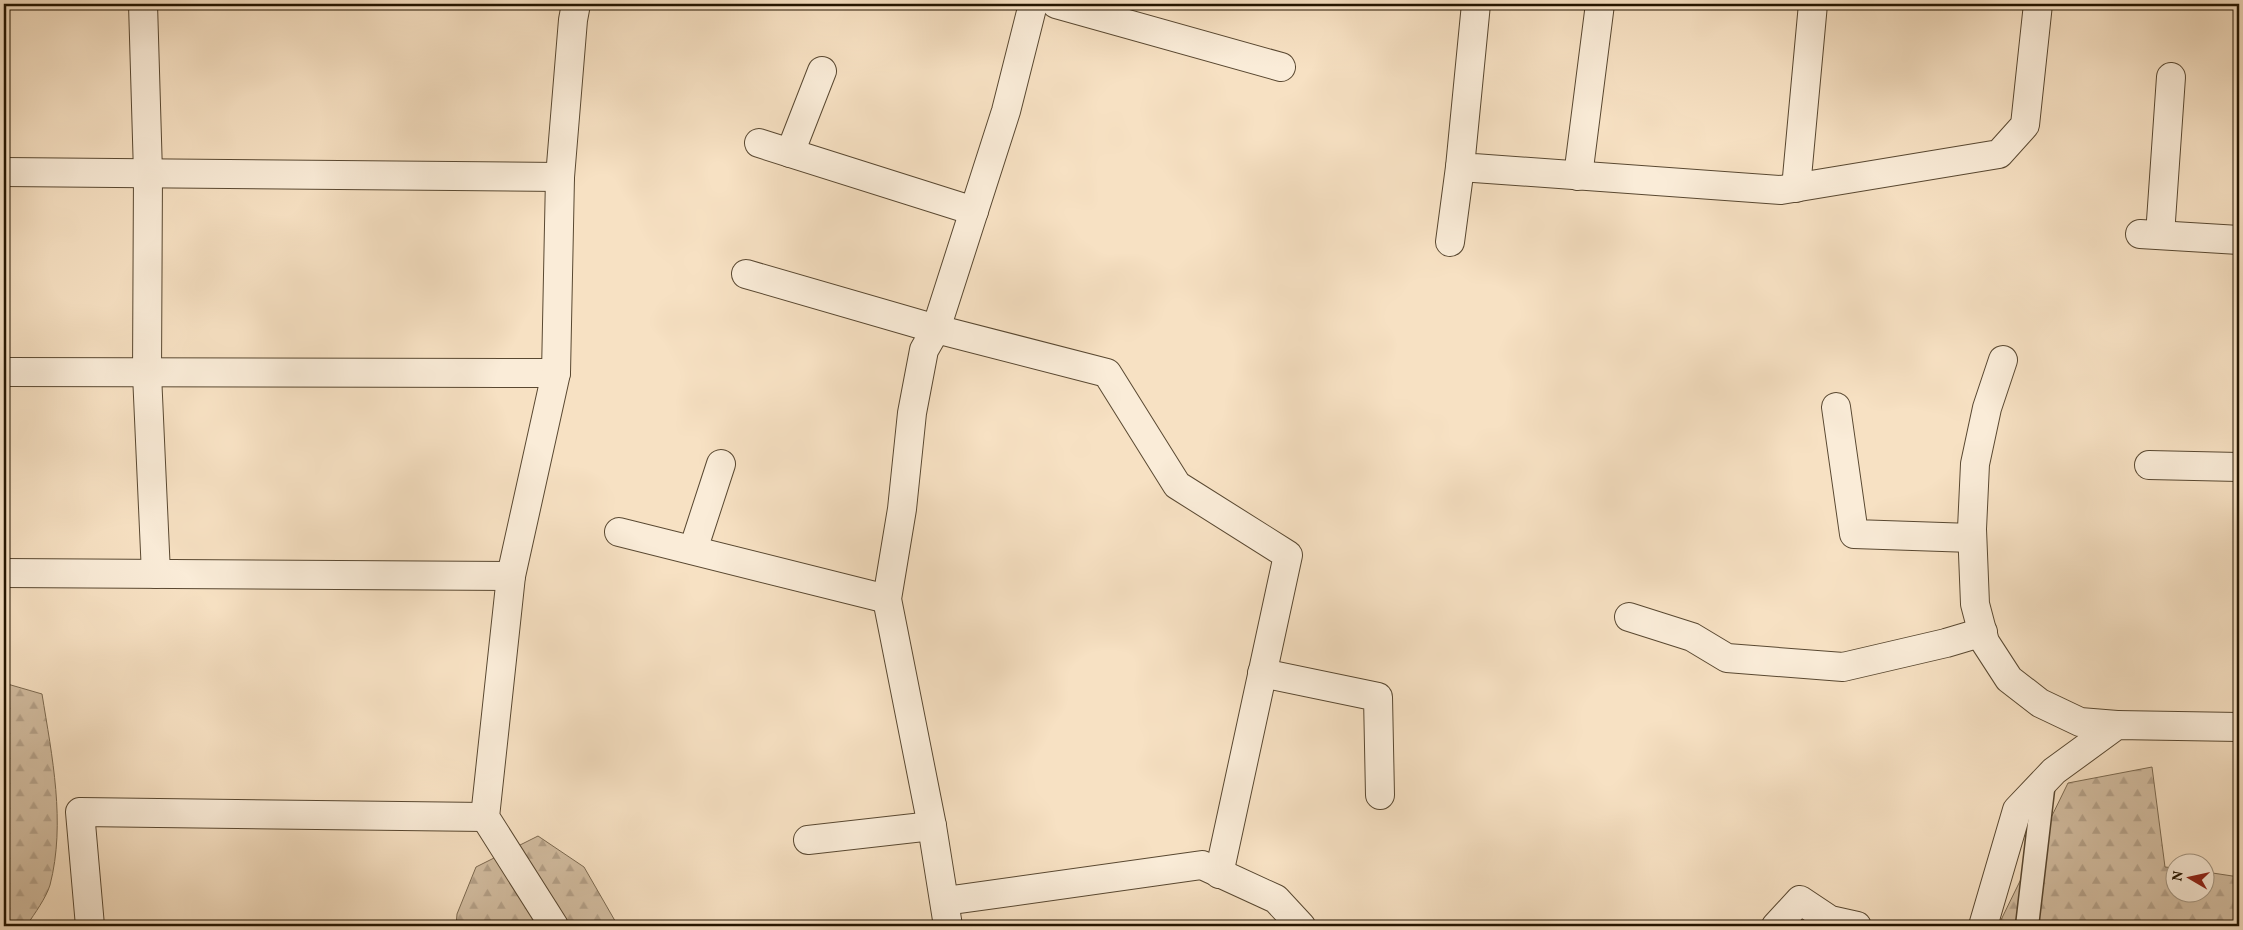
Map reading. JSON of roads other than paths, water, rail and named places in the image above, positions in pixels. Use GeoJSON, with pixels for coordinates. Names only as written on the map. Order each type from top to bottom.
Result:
{"type":"FeatureCollection","features":[{"type":"Feature","properties":{"kind":"street"},"geometry":{"type":"LineString","coordinates":[[143,4],[148,173],[147,374],[156,574]]}},
{"type":"Feature","properties":{"kind":"street"},"geometry":{"type":"LineString","coordinates":[[554,926],[485,817],[511,576],[556,372],[560,177],[573,20],[576,4]]}},
{"type":"Feature","properties":{"kind":"street"},"geometry":{"type":"LineString","coordinates":[[1032,4],[1006,111],[936,330],[924,350],[912,413],[902,509],[888,599],[947,914],[1202,866],[1276,900],[1301,926]]}},
{"type":"Feature","properties":{"kind":"street"},"geometry":{"type":"LineString","coordinates":[[1056,4],[1281,67]]}},
{"type":"Feature","properties":{"kind":"street"},"geometry":{"type":"LineString","coordinates":[[1450,242],[1460,167],[1476,4]]}},
{"type":"Feature","properties":{"kind":"street"},"geometry":{"type":"LineString","coordinates":[[1578,176],[1600,4]]}},
{"type":"Feature","properties":{"kind":"street"},"geometry":{"type":"LineString","coordinates":[[1796,188],[1814,4]]}},
{"type":"Feature","properties":{"kind":"street"},"geometry":{"type":"LineString","coordinates":[[1460,167],[1782,190],[1999,154],[2025,124],[2038,4]]}},
{"type":"Feature","properties":{"kind":"street"},"geometry":{"type":"LineString","coordinates":[[790,153],[822,71]]}},
{"type":"Feature","properties":{"kind":"street"},"geometry":{"type":"LineString","coordinates":[[2171,77],[2150,235],[2239,240]]}},
{"type":"Feature","properties":{"kind":"street"},"geometry":{"type":"LineString","coordinates":[[759,143],[974,211]]}},
{"type":"Feature","properties":{"kind":"street"},"geometry":{"type":"LineString","coordinates":[[4,172],[560,177]]}},
{"type":"Feature","properties":{"kind":"street"},"geometry":{"type":"LineString","coordinates":[[746,274],[936,330],[1107,374],[1176,485],[1288,555],[1219,874]]}},
{"type":"Feature","properties":{"kind":"street"},"geometry":{"type":"LineString","coordinates":[[2003,360],[1987,408],[1975,464],[1972,538],[1975,604],[1985,642],[2009,679],[2040,703],[2080,722],[2117,725],[2239,727]]}},
{"type":"Feature","properties":{"kind":"street"},"geometry":{"type":"LineString","coordinates":[[4,372],[147,374],[556,372]]}},
{"type":"Feature","properties":{"kind":"street"},"geometry":{"type":"LineString","coordinates":[[1836,407],[1854,534],[1972,538]]}},
{"type":"Feature","properties":{"kind":"street"},"geometry":{"type":"LineString","coordinates":[[692,550],[721,464]]}},
{"type":"Feature","properties":{"kind":"street"},"geometry":{"type":"LineString","coordinates":[[2149,464],[2239,467]]}},
{"type":"Feature","properties":{"kind":"street"},"geometry":{"type":"LineString","coordinates":[[619,532],[888,599]]}},
{"type":"Feature","properties":{"kind":"street"},"geometry":{"type":"LineString","coordinates":[[4,573],[511,576]]}},
{"type":"Feature","properties":{"kind":"street"},"geometry":{"type":"LineString","coordinates":[[1629,617],[1692,637],[1728,658],[1843,667],[1946,643],[1982,632]]}},
{"type":"Feature","properties":{"kind":"street"},"geometry":{"type":"LineString","coordinates":[[1262,673],[1378,697],[1380,795]]}},
{"type":"Feature","properties":{"kind":"street"},"geometry":{"type":"LineString","coordinates":[[1983,926],[2017,810],[2054,771],[2117,725]]}},
{"type":"Feature","properties":{"kind":"street"},"geometry":{"type":"LineString","coordinates":[[90,926],[80,812],[485,817]]}},
{"type":"Feature","properties":{"kind":"street"},"geometry":{"type":"LineString","coordinates":[[808,840],[932,826]]}},
{"type":"Feature","properties":{"kind":"street"},"geometry":{"type":"LineString","coordinates":[[1776,926],[1800,900],[1830,920],[1857,926]]}},
{"type":"Feature","properties":{"kind":"lane"},"geometry":{"type":"LineString","coordinates":[[2026,926],[2044,781]]}}]}
